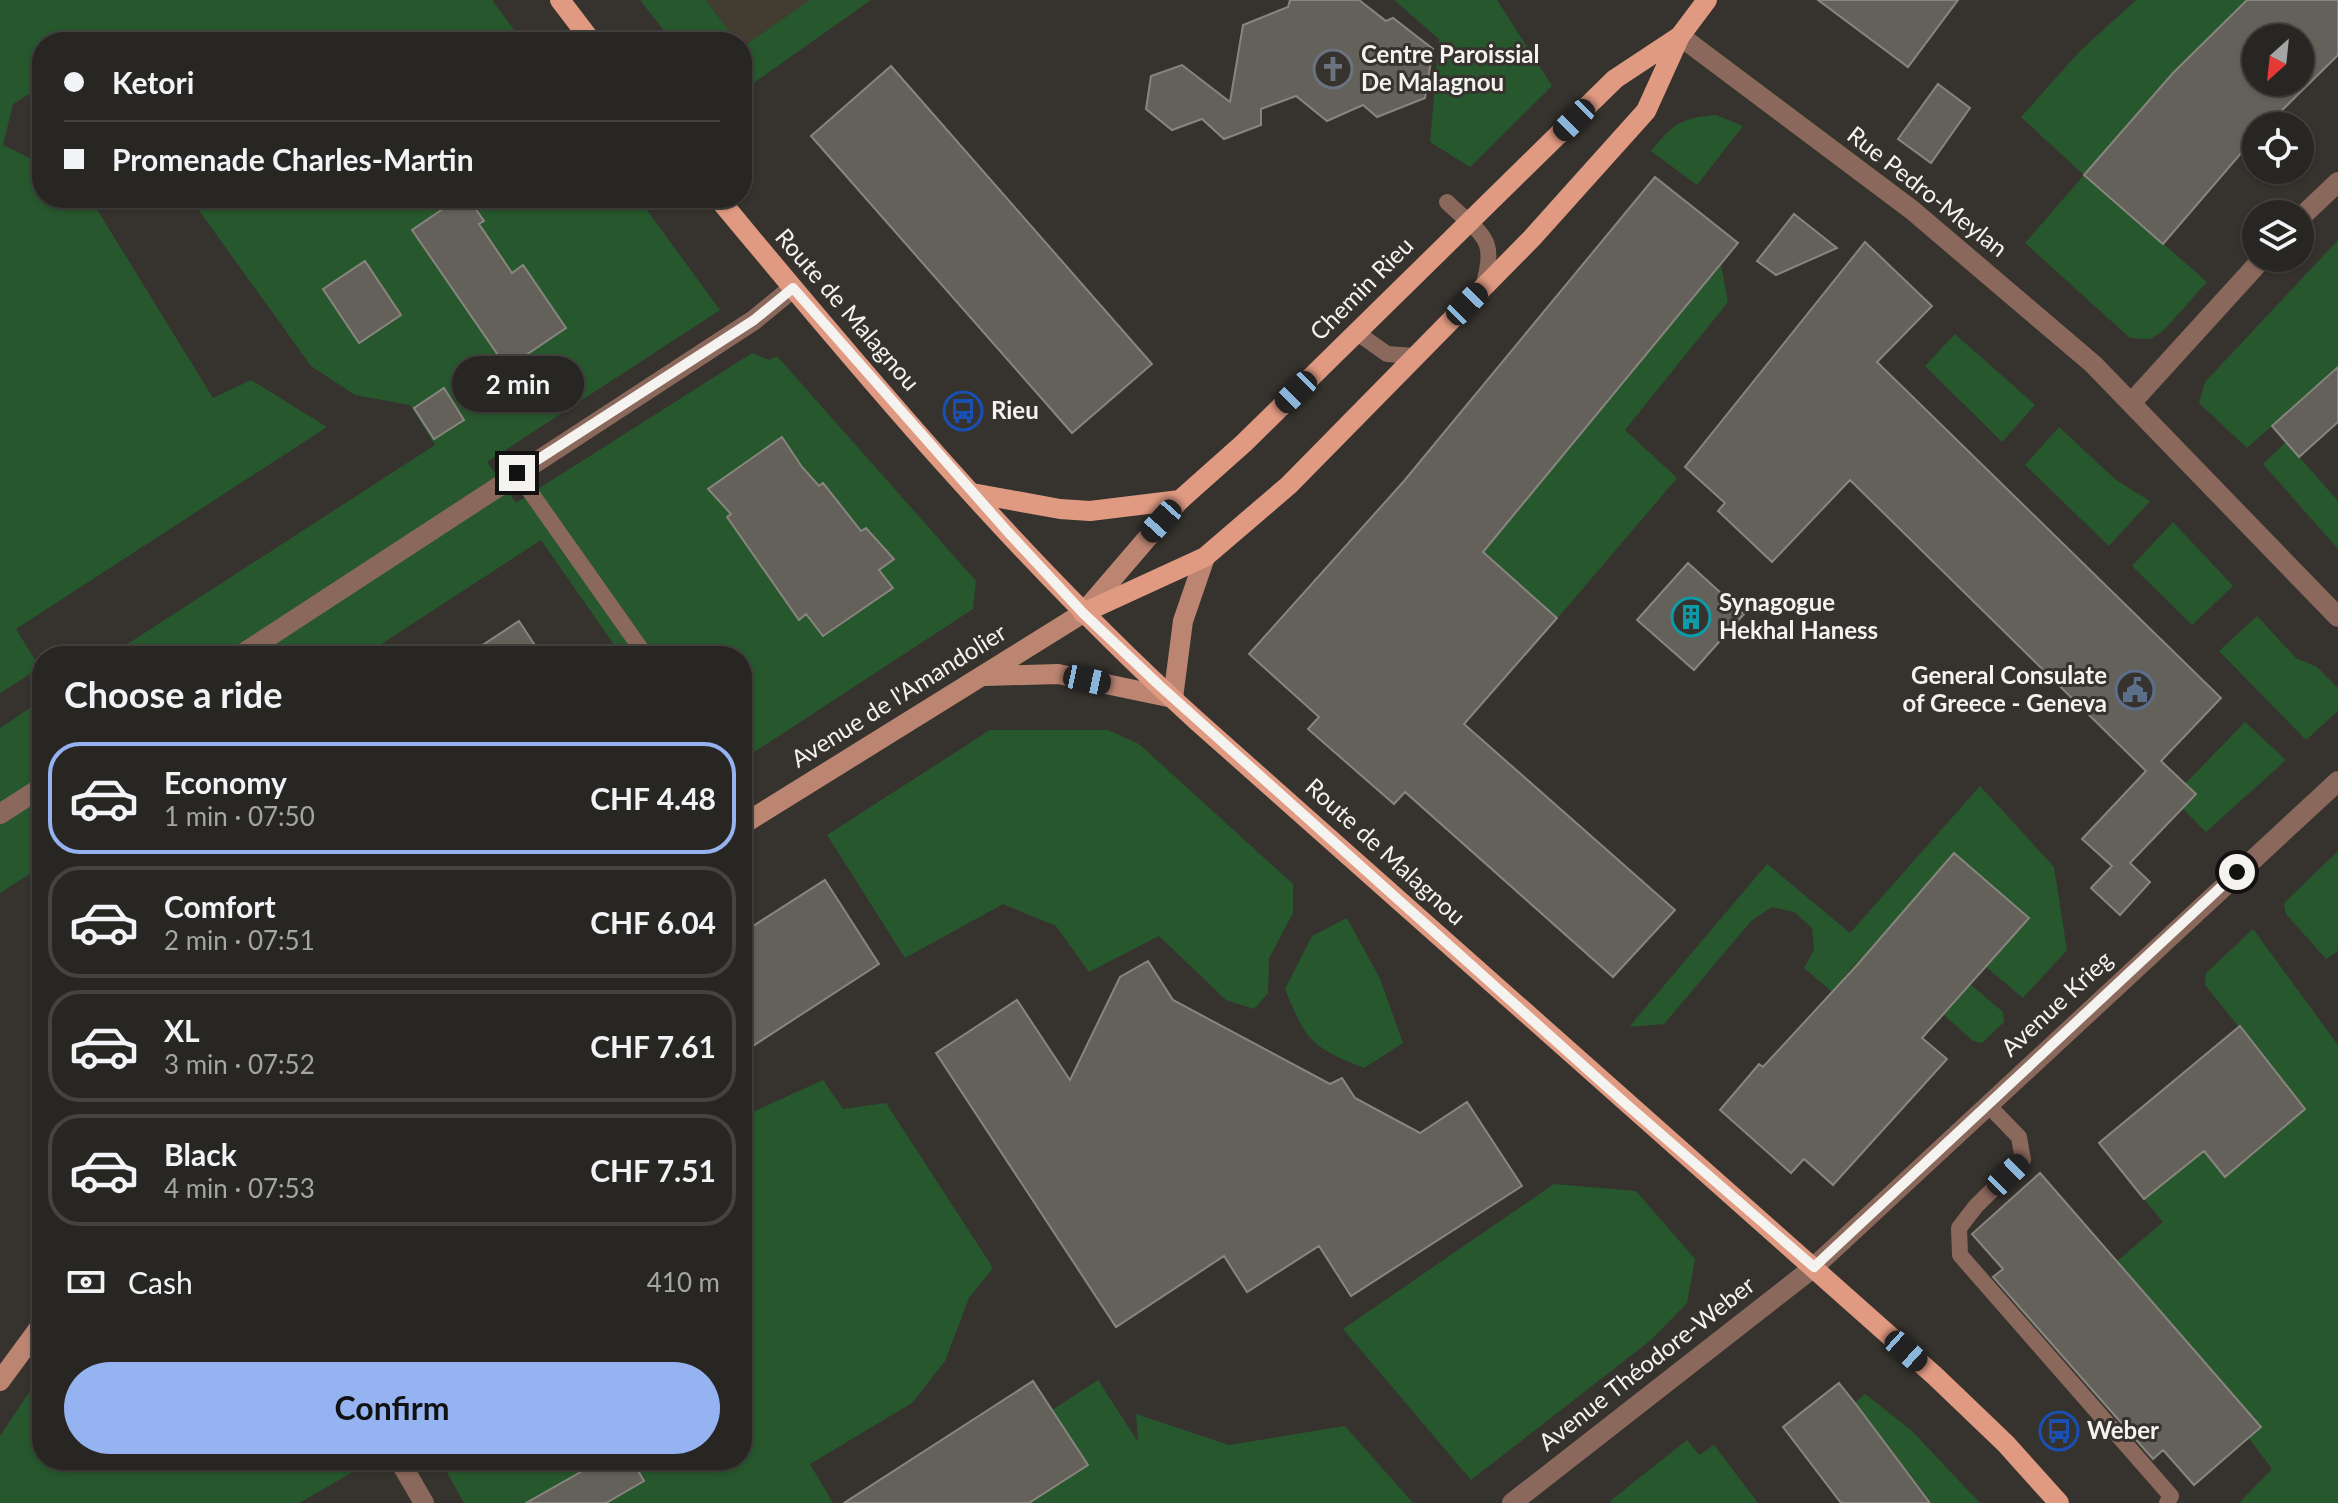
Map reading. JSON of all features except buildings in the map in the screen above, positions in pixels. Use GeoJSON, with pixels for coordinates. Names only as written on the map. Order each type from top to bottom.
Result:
{"type":"FeatureCollection","features":[{"type":"Feature","properties":{"kind":"main road"},"geometry":{"type":"LineString","coordinates":[[560,0],[584,32]]}},
{"type":"Feature","properties":{"kind":"main road","name":"Chemin Rieu"},"geometry":{"type":"LineString","coordinates":[[1083,613],[1205,557],[1289,485],[1482,288],[1646,111],[1680,36],[1707,0]]}},
{"type":"Feature","properties":{"kind":"main road","name":"Chemin Rieu"},"geometry":{"type":"LineString","coordinates":[[1083,613],[1180,500],[1244,443],[1466,221],[1495,198],[1615,79],[1680,36]]}},
{"type":"Feature","properties":{"kind":"main road","name":"Route de Malagnou"},"geometry":{"type":"LineString","coordinates":[[726,208],[972,493],[1083,613],[1173,698],[1955,1395],[2059,1503]]}},
{"type":"Feature","properties":{"kind":"main road"},"geometry":{"type":"LineString","coordinates":[[972,493],[1060,509],[1090,511],[1180,500]]}},
{"type":"Feature","properties":{"kind":"main road"},"geometry":{"type":"LineString","coordinates":[[981,676],[1058,674],[1173,698],[1183,621],[1205,557]]}},
{"type":"Feature","properties":{"kind":"main road","name":"Avenue de l'Amandolier"},"geometry":{"type":"LineString","coordinates":[[752,819],[1083,613]]}},
{"type":"Feature","properties":{"kind":"main road"},"geometry":{"type":"LineString","coordinates":[[0,1381],[32,1338]]}},
{"type":"Feature","properties":{"kind":"street","name":"Rue Pedro-Meylan"},"geometry":{"type":"LineString","coordinates":[[1680,36],[1984,268],[2132,402],[2338,617]]}},
{"type":"Feature","properties":{"kind":"street"},"geometry":{"type":"LineString","coordinates":[[2314,205],[2338,182]]}},
{"type":"Feature","properties":{"kind":"street"},"geometry":{"type":"LineString","coordinates":[[2132,402],[2250,272]]}},
{"type":"Feature","properties":{"kind":"street"},"geometry":{"type":"LineString","coordinates":[[254,646],[754,320],[793,288]]}},
{"type":"Feature","properties":{"kind":"street","name":"Avenue Krieg"},"geometry":{"type":"LineString","coordinates":[[1814,1267],[2338,781]]}},
{"type":"Feature","properties":{"kind":"street"},"geometry":{"type":"LineString","coordinates":[[0,814],[32,793]]}},
{"type":"Feature","properties":{"kind":"street","name":"Avenue Théodore-Weber"},"geometry":{"type":"LineString","coordinates":[[1512,1503],[1814,1267]]}},
{"type":"Feature","properties":{"kind":"street"},"geometry":{"type":"LineString","coordinates":[[405,1470],[424,1503]]}},
{"type":"Feature","properties":{"kind":"lane"},"geometry":{"type":"LineString","coordinates":[[1447,202],[1487,241],[1491,258],[1482,288]]}},
{"type":"Feature","properties":{"kind":"lane"},"geometry":{"type":"LineString","coordinates":[[1356,332],[1387,354],[1415,356]]}},
{"type":"Feature","properties":{"kind":"lane"},"geometry":{"type":"LineString","coordinates":[[517,473],[639,646]]}},
{"type":"Feature","properties":{"kind":"lane"},"geometry":{"type":"LineString","coordinates":[[1988,1105],[2019,1137],[2023,1160],[1976,1206],[1959,1228],[1960,1255],[2171,1496],[2167,1503]]}},
{"type":"Feature","properties":{"kind":"shaded area"},"geometry":{"type":"Polygon","coordinates":[[[706,0],[810,0],[752,40],[752,32],[730,32],[706,0]]]}},
{"type":"Feature","properties":{"kind":"green space"},"geometry":{"type":"Polygon","coordinates":[[[0,0],[492,0],[516,32],[32,32],[32,92],[13,104],[3,145],[32,159],[32,208],[96,208],[213,398],[251,380],[327,427],[16,629],[32,655],[32,673],[0,693],[0,0]]]}},
{"type":"Feature","properties":{"kind":"green space"},"geometry":{"type":"Polygon","coordinates":[[[640,0],[706,0],[730,32],[665,32],[640,0]]]}},
{"type":"Feature","properties":{"kind":"green space"},"geometry":{"type":"Polygon","coordinates":[[[810,0],[871,0],[752,84],[752,40],[810,0]]]}},
{"type":"Feature","properties":{"kind":"green space"},"geometry":{"type":"Polygon","coordinates":[[[1394,0],[1497,0],[1552,86],[1470,167],[1430,142],[1439,39],[1394,0]]]}},
{"type":"Feature","properties":{"kind":"green space"},"geometry":{"type":"Polygon","coordinates":[[[2136,0],[2247,0],[2173,73],[2085,175],[2207,282],[2162,332],[2150,339],[2130,338],[2025,243],[2084,175],[2021,117],[2080,51],[2136,0]]]}},
{"type":"Feature","properties":{"kind":"green space"},"geometry":{"type":"Polygon","coordinates":[[[1716,115],[1743,126],[1697,185],[1651,151],[1679,124],[1716,115]]]}},
{"type":"Feature","properties":{"kind":"green space"},"geometry":{"type":"Polygon","coordinates":[[[197,208],[645,208],[720,310],[487,462],[516,503],[752,353],[769,360],[777,356],[976,581],[973,609],[752,753],[752,646],[615,646],[541,540],[378,646],[124,646],[435,445],[410,405],[355,395],[311,366],[197,208]]]}},
{"type":"Feature","properties":{"kind":"green space"},"geometry":{"type":"Polygon","coordinates":[[[2338,240],[2338,367],[2247,448],[2199,403],[2205,382],[2308,272],[2314,272],[2314,266],[2338,240]]]}},
{"type":"Feature","properties":{"kind":"green space"},"geometry":{"type":"Polygon","coordinates":[[[1721,265],[1728,302],[1625,430],[1677,478],[1557,619],[1483,552],[1721,265]]]}},
{"type":"Feature","properties":{"kind":"green space"},"geometry":{"type":"Polygon","coordinates":[[[1955,334],[2035,405],[2002,442],[1925,366],[1955,334]]]}},
{"type":"Feature","properties":{"kind":"green space"},"geometry":{"type":"Polygon","coordinates":[[[2059,427],[2116,480],[2150,501],[2109,546],[2025,465],[2059,427]]]}},
{"type":"Feature","properties":{"kind":"green space"},"geometry":{"type":"Polygon","coordinates":[[[2286,442],[2338,501],[2338,549],[2263,464],[2286,442]]]}},
{"type":"Feature","properties":{"kind":"green space"},"geometry":{"type":"Polygon","coordinates":[[[2173,522],[2233,586],[2192,625],[2132,566],[2173,522]]]}},
{"type":"Feature","properties":{"kind":"green space"},"geometry":{"type":"Polygon","coordinates":[[[2257,616],[2296,658],[2317,667],[2338,688],[2338,711],[2306,740],[2219,651],[2257,616]]]}},
{"type":"Feature","properties":{"kind":"green space"},"geometry":{"type":"Polygon","coordinates":[[[32,707],[32,872],[0,893],[0,728],[32,707]]]}},
{"type":"Feature","properties":{"kind":"green space"},"geometry":{"type":"Polygon","coordinates":[[[2245,722],[2286,760],[2206,832],[2182,808],[2185,784],[2245,722]]]}},
{"type":"Feature","properties":{"kind":"green space"},"geometry":{"type":"Polygon","coordinates":[[[990,730],[1108,730],[1139,744],[1293,884],[1293,913],[1269,958],[1268,993],[1254,1009],[1226,1000],[1159,936],[1089,972],[1056,926],[1003,904],[905,958],[827,835],[990,730]]]}},
{"type":"Feature","properties":{"kind":"green space"},"geometry":{"type":"Polygon","coordinates":[[[1980,786],[2054,867],[2067,950],[2023,998],[1985,966],[2028,918],[1954,853],[1871,950],[1863,969],[1856,963],[1843,978],[1849,985],[1838,997],[1804,968],[1814,950],[1812,928],[1794,912],[1772,907],[1752,920],[1664,1024],[1629,1027],[1767,864],[1850,933],[1980,786]]]}},
{"type":"Feature","properties":{"kind":"green space"},"geometry":{"type":"Polygon","coordinates":[[[2338,851],[2338,951],[2326,959],[2286,914],[2284,903],[2338,851]]]}},
{"type":"Feature","properties":{"kind":"green space"},"geometry":{"type":"Polygon","coordinates":[[[1347,918],[1380,979],[1403,1043],[1364,1068],[1332,1054],[1312,1040],[1299,1021],[1285,989],[1312,936],[1347,918]]]}},
{"type":"Feature","properties":{"kind":"green space"},"geometry":{"type":"Polygon","coordinates":[[[2253,929],[2338,1045],[2338,1503],[2239,1503],[2272,1469],[2116,1262],[2163,1222],[2144,1199],[2172,1176],[2171,1110],[2225,1176],[2305,1109],[2205,985],[2206,973],[2253,929]]]}},
{"type":"Feature","properties":{"kind":"green space"},"geometry":{"type":"Polygon","coordinates":[[[1970,984],[2003,1012],[2004,1022],[1982,1043],[1973,1041],[1943,1014],[1970,984]]]}},
{"type":"Feature","properties":{"kind":"green space"},"geometry":{"type":"Polygon","coordinates":[[[823,1080],[843,1109],[886,1103],[993,1268],[969,1298],[945,1361],[912,1403],[810,1464],[833,1503],[464,1503],[446,1470],[752,1470],[752,1112],[823,1080]]]}},
{"type":"Feature","properties":{"kind":"green space"},"geometry":{"type":"Polygon","coordinates":[[[1554,1184],[1636,1191],[1695,1259],[1687,1303],[1651,1340],[1471,1480],[1343,1329],[1554,1184]]]}},
{"type":"Feature","properties":{"kind":"green space"},"geometry":{"type":"Polygon","coordinates":[[[1098,1380],[1138,1442],[1136,1414],[1229,1445],[1345,1426],[1413,1503],[1029,1503],[1088,1465],[1052,1410],[1098,1380]]]}},
{"type":"Feature","properties":{"kind":"green space"},"geometry":{"type":"Polygon","coordinates":[[[32,1388],[32,1470],[352,1470],[299,1503],[0,1503],[0,1436],[32,1388]]]}},
{"type":"Feature","properties":{"kind":"green space"},"geometry":{"type":"Polygon","coordinates":[[[1865,1394],[1911,1430],[1980,1503],[1932,1503],[1855,1403],[1865,1394]]]}},
{"type":"Feature","properties":{"kind":"green space"},"geometry":{"type":"Polygon","coordinates":[[[1687,1440],[1699,1455],[1714,1445],[1758,1503],[1610,1501],[1687,1440]]]}},
{"type":"Feature","properties":{"kind":"place","name":"Centre Paroissial De Malagnou"},"geometry":{"type":"Point","coordinates":[1333,69]}},
{"type":"Feature","properties":{"kind":"place","name":"Rieu"},"geometry":{"type":"Point","coordinates":[963,411]}},
{"type":"Feature","properties":{"kind":"place","name":"Synagogue Hekhal Haness"},"geometry":{"type":"Point","coordinates":[1691,617]}},
{"type":"Feature","properties":{"kind":"place","name":"General Consulate of Greece - Geneva"},"geometry":{"type":"Point","coordinates":[2135,690]}},
{"type":"Feature","properties":{"kind":"place","name":"Weber"},"geometry":{"type":"Point","coordinates":[2059,1431]}},
{"type":"Feature","properties":{"kind":"route"},"geometry":{"type":"LineString","coordinates":[[517,473],[754,320],[793,288],[952,471],[1083,613],[1197,721],[1625,1103],[1814,1267],[2237,872]]}}]}
